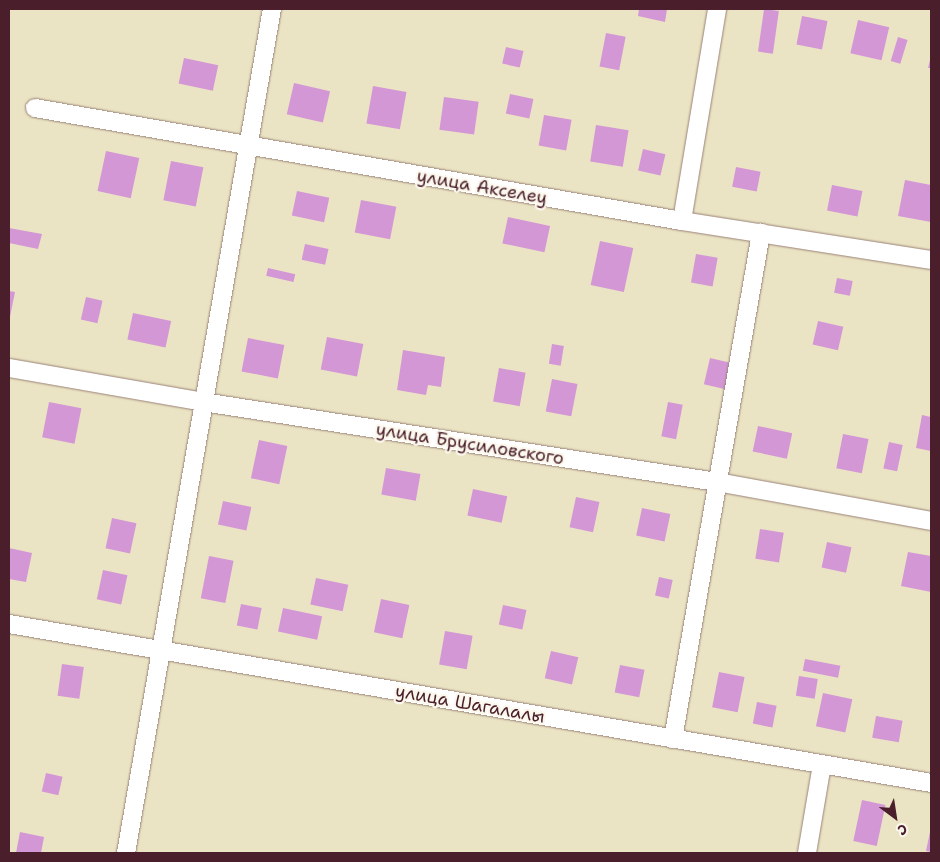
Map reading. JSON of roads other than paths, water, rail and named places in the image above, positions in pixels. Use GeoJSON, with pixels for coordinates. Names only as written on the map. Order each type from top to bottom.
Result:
{"type":"FeatureCollection","features":[{"type":"Feature","properties":{"kind":"street"},"geometry":{"type":"LineString","coordinates":[[126,853],[272,9]]}},
{"type":"Feature","properties":{"kind":"street"},"geometry":{"type":"LineString","coordinates":[[682,221],[717,9]]}},
{"type":"Feature","properties":{"kind":"street","name":"улица Акселеу"},"geometry":{"type":"LineString","coordinates":[[34,108],[682,221],[931,260]]}},
{"type":"Feature","properties":{"kind":"street"},"geometry":{"type":"LineString","coordinates":[[673,739],[761,233]]}},
{"type":"Feature","properties":{"kind":"street","name":"улица Брусиловского"},"geometry":{"type":"LineString","coordinates":[[9,368],[203,402],[717,482],[931,521]]}},
{"type":"Feature","properties":{"kind":"street","name":"улица Шагалалы"},"geometry":{"type":"LineString","coordinates":[[9,624],[931,784]]}},
{"type":"Feature","properties":{"kind":"street"},"geometry":{"type":"LineString","coordinates":[[806,853],[822,764]]}}]}
